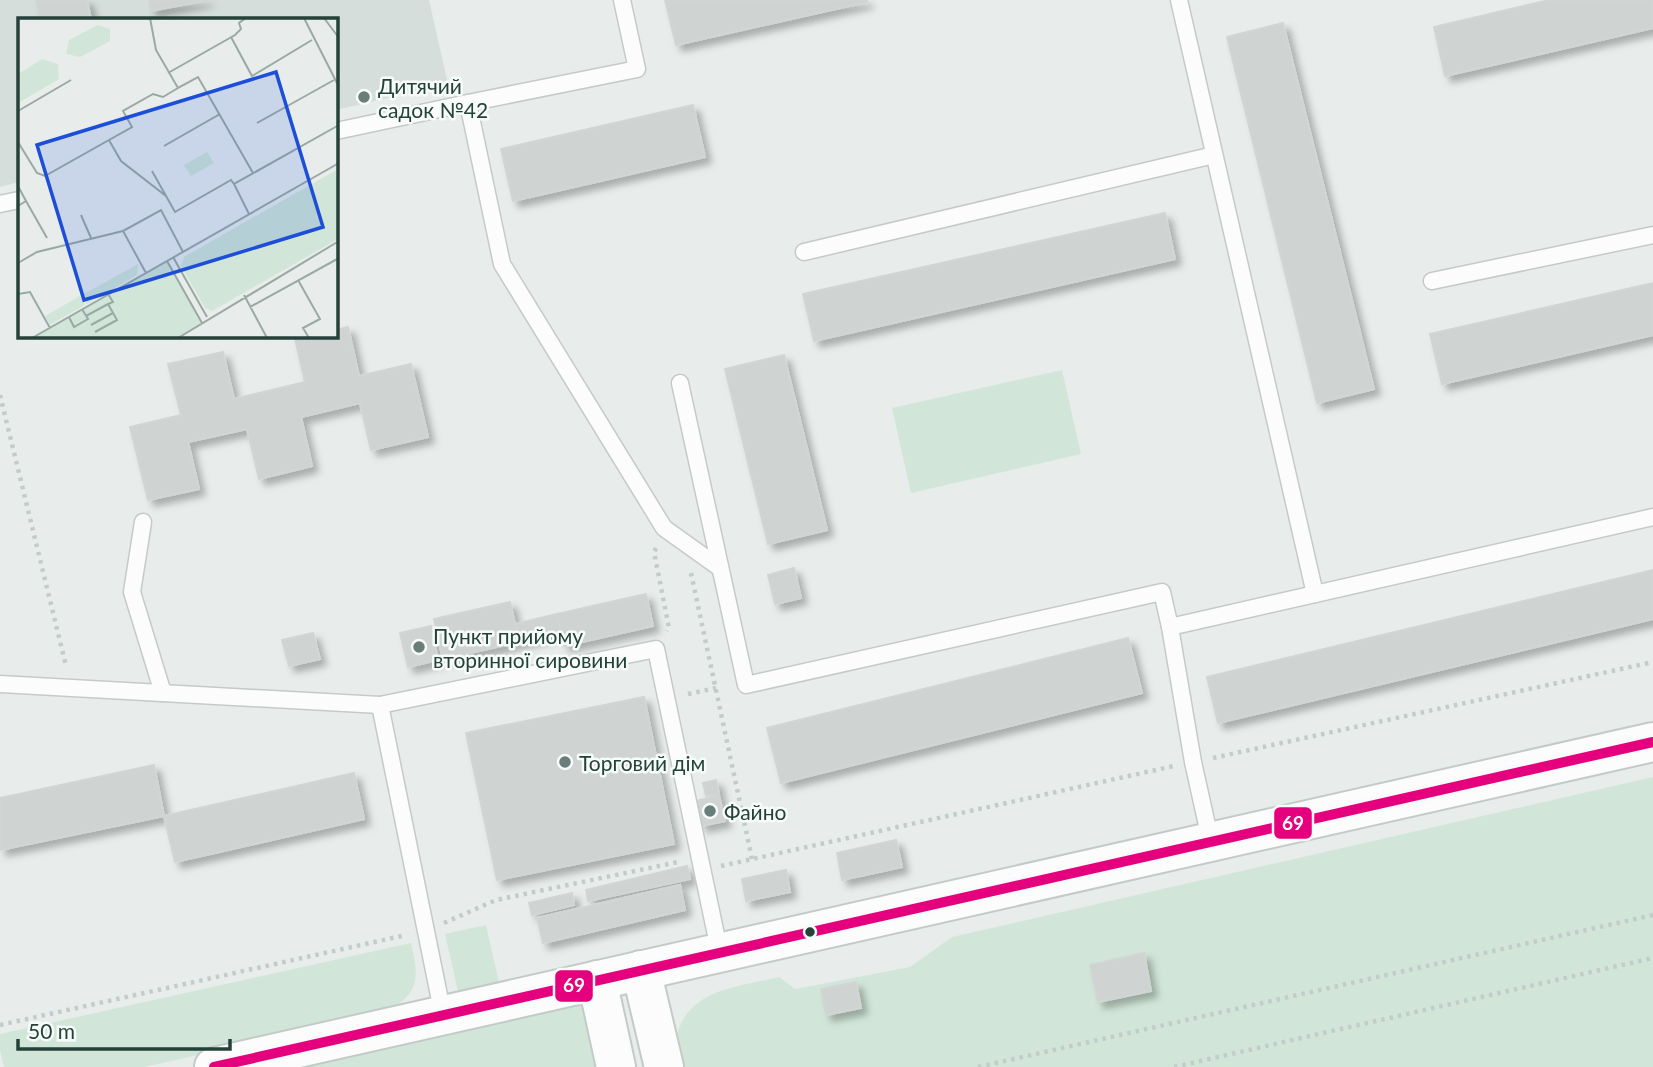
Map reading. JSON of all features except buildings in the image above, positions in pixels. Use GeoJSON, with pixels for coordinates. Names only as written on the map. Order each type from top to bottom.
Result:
{"type":"FeatureCollection","features":[{"type":"Feature","properties":{"kind":"street"},"geometry":{"type":"LineString","coordinates":[[214,1067],[1653,743]]}},
{"type":"Feature","properties":{"kind":"street"},"geometry":{"type":"LineString","coordinates":[[641,970],[664,1067]]}},
{"type":"Feature","properties":{"kind":"street"},"geometry":{"type":"LineString","coordinates":[[597,980],[616,1067]]}},
{"type":"Feature","properties":{"kind":"lane"},"geometry":{"type":"LineString","coordinates":[[338,131],[637,69],[622,0]]}},
{"type":"Feature","properties":{"kind":"lane"},"geometry":{"type":"LineString","coordinates":[[1179,0],[1315,594]]}},
{"type":"Feature","properties":{"kind":"lane"},"geometry":{"type":"LineString","coordinates":[[468,103],[502,264],[664,528],[720,568]]}},
{"type":"Feature","properties":{"kind":"lane"},"geometry":{"type":"LineString","coordinates":[[804,252],[1214,155]]}},
{"type":"Feature","properties":{"kind":"lane"},"geometry":{"type":"LineString","coordinates":[[0,204],[18,200]]}},
{"type":"Feature","properties":{"kind":"lane"},"geometry":{"type":"LineString","coordinates":[[1432,281],[1653,234]]}},
{"type":"Feature","properties":{"kind":"lane"},"geometry":{"type":"LineString","coordinates":[[680,383],[746,685],[1162,592],[1193,762],[1211,843]]}},
{"type":"Feature","properties":{"kind":"lane"},"geometry":{"type":"LineString","coordinates":[[1170,627],[1653,517]]}},
{"type":"Feature","properties":{"kind":"lane"},"geometry":{"type":"LineString","coordinates":[[143,522],[132,592],[163,693]]}},
{"type":"Feature","properties":{"kind":"lane"},"geometry":{"type":"LineString","coordinates":[[0,684],[380,705],[656,649],[720,954]]}},
{"type":"Feature","properties":{"kind":"lane"},"geometry":{"type":"LineString","coordinates":[[380,705],[443,1015]]}},
{"type":"Feature","properties":{"kind":"path"},"geometry":{"type":"LineString","coordinates":[[0,395],[72,688]]}},
{"type":"Feature","properties":{"kind":"path"},"geometry":{"type":"LineString","coordinates":[[684,542],[752,859]]}},
{"type":"Feature","properties":{"kind":"path"},"geometry":{"type":"LineString","coordinates":[[654,552],[669,628],[656,649]]}},
{"type":"Feature","properties":{"kind":"path"},"geometry":{"type":"LineString","coordinates":[[0,1025],[426,931],[496,900],[689,859],[701,870],[1653,662]]}},
{"type":"Feature","properties":{"kind":"path"},"geometry":{"type":"LineString","coordinates":[[666,699],[716,688]]}},
{"type":"Feature","properties":{"kind":"path"},"geometry":{"type":"LineString","coordinates":[[978,1067],[1653,915]]}},
{"type":"Feature","properties":{"kind":"path"},"geometry":{"type":"LineString","coordinates":[[1174,1067],[1653,958]]}},
{"type":"Feature","properties":{"kind":"shaded area","name":"Дитячий садок №42"},"geometry":{"type":"Polygon","coordinates":[[[0,0],[429,0],[448,84],[338,110],[338,18],[18,18],[18,182],[0,187],[0,0]]]}},
{"type":"Feature","properties":{"kind":"green space"},"geometry":{"type":"Polygon","coordinates":[[[1062,370],[1081,454],[911,493],[892,408],[1062,370]]]}},
{"type":"Feature","properties":{"kind":"green space"},"geometry":{"type":"Polygon","coordinates":[[[1653,777],[1653,1067],[677,1067],[675,1042],[682,1022],[702,1000],[731,988],[779,977],[795,989],[910,967],[952,937],[1653,777]]]}},
{"type":"Feature","properties":{"kind":"green space"},"geometry":{"type":"Polygon","coordinates":[[[486,925],[500,987],[459,996],[445,934],[486,925]]]}},
{"type":"Feature","properties":{"kind":"green space"},"geometry":{"type":"Polygon","coordinates":[[[411,943],[416,968],[413,987],[402,1001],[380,1015],[144,1067],[4,1067],[0,1034],[411,943]]]}},
{"type":"Feature","properties":{"kind":"green space"},"geometry":{"type":"Polygon","coordinates":[[[597,980],[616,1067],[214,1067],[597,980]]]}},
{"type":"Feature","properties":{"kind":"transit line","name":"69"},"geometry":{"type":"LineString","coordinates":[[214,1067],[1653,742]]}},
{"type":"Feature","properties":{"kind":"place","name":"Дитячий садок №42"},"geometry":{"type":"Point","coordinates":[364,97]}},
{"type":"Feature","properties":{"kind":"place","name":"Пункт прийому вторинної сировини"},"geometry":{"type":"Point","coordinates":[419,647]}},
{"type":"Feature","properties":{"kind":"place","name":"Торговий дім"},"geometry":{"type":"Point","coordinates":[565,762]}},
{"type":"Feature","properties":{"kind":"place","name":"Файно"},"geometry":{"type":"Point","coordinates":[710,811]}}]}
